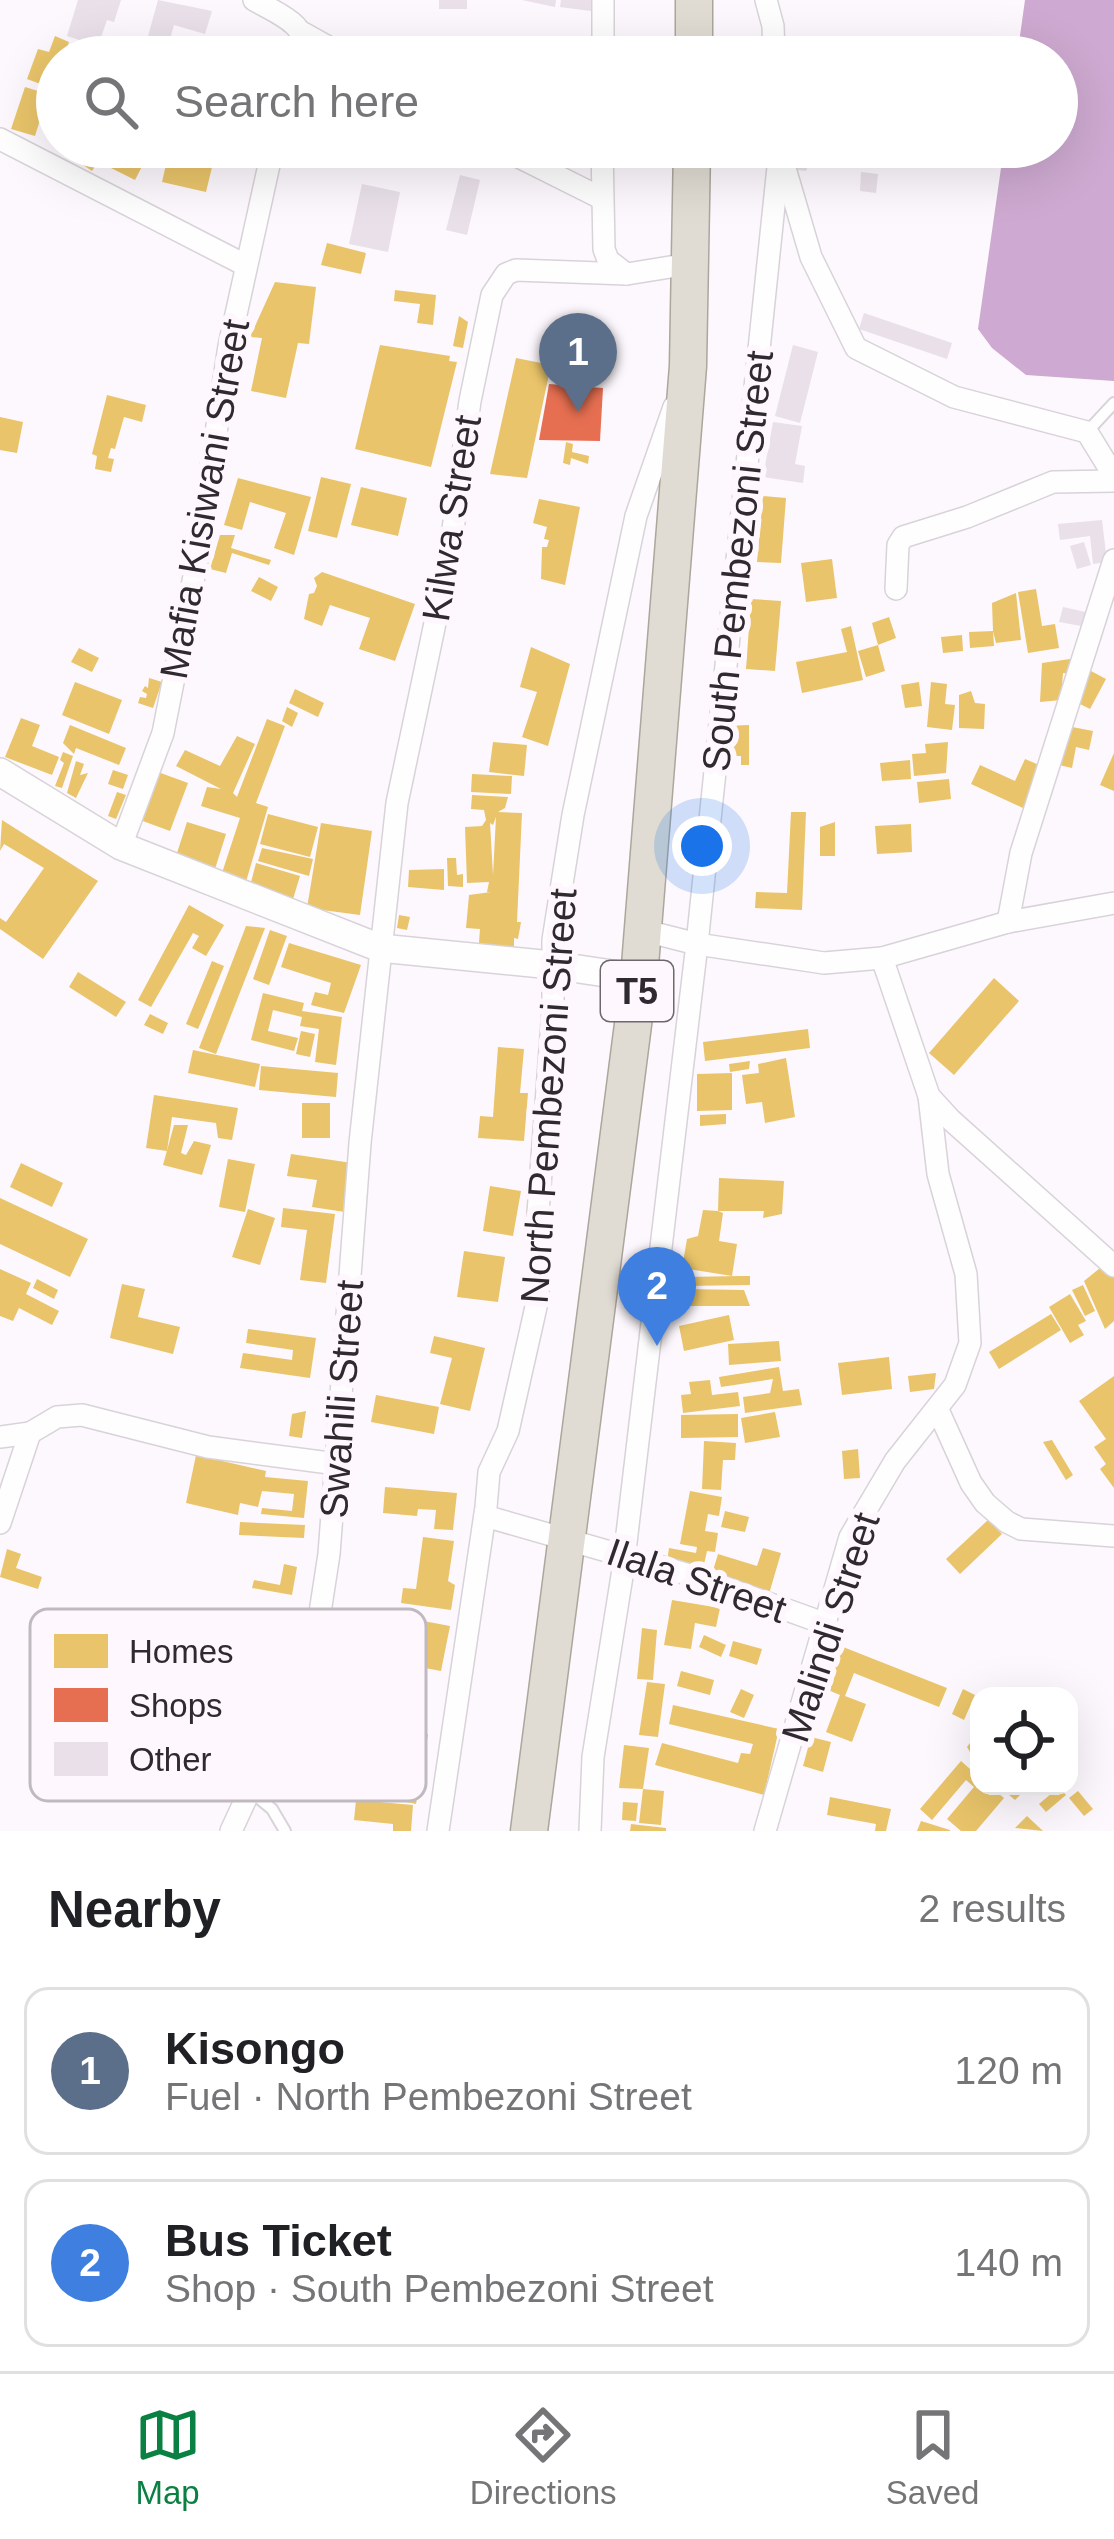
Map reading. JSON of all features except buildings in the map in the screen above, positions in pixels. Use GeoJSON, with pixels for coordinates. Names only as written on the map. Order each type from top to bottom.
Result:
{"type":"FeatureCollection","features":[{"type":"Feature","properties":{"kind":"highway"},"geometry":{"type":"LineString","coordinates":[[694,0],[694,36]]}},
{"type":"Feature","properties":{"kind":"highway","name":"T5"},"geometry":{"type":"LineString","coordinates":[[529,1831],[639,978],[688,366],[691,168]]}},
{"type":"Feature","properties":{"kind":"street"},"geometry":{"type":"LineString","coordinates":[[254,0],[309,36]]}},
{"type":"Feature","properties":{"kind":"street"},"geometry":{"type":"LineString","coordinates":[[603,0],[603,36]]}},
{"type":"Feature","properties":{"kind":"street"},"geometry":{"type":"LineString","coordinates":[[766,0],[773,36]]}},
{"type":"Feature","properties":{"kind":"street"},"geometry":{"type":"LineString","coordinates":[[0,139],[36,157]]}},
{"type":"Feature","properties":{"kind":"street"},"geometry":{"type":"LineString","coordinates":[[60,168],[245,266]]}},
{"type":"Feature","properties":{"kind":"street","name":"Mafia Kisiwani Street"},"geometry":{"type":"LineString","coordinates":[[121,846],[163,733],[196,566],[245,266],[268,168]]}},
{"type":"Feature","properties":{"kind":"street"},"geometry":{"type":"LineString","coordinates":[[541,168],[601,198]]}},
{"type":"Feature","properties":{"kind":"street"},"geometry":{"type":"LineString","coordinates":[[602,168],[604,249],[608,260],[627,274]]}},
{"type":"Feature","properties":{"kind":"street","name":"South Pembezoni Street"},"geometry":{"type":"LineString","coordinates":[[590,1831],[593,1757],[624,1555],[697,944],[777,168]]}},
{"type":"Feature","properties":{"kind":"street"},"geometry":{"type":"LineString","coordinates":[[785,168],[811,257],[856,349],[953,397],[1087,432],[1114,478],[1039,486],[967,517],[903,536],[898,544],[896,590]]}},
{"type":"Feature","properties":{"kind":"street","name":"Kilwa Street"},"geometry":{"type":"LineString","coordinates":[[380,948],[397,803],[450,551],[470,401],[492,295],[506,274],[516,270],[627,274],[689,264]]}},
{"type":"Feature","properties":{"kind":"street","name":"North Pembezoni Street"},"geometry":{"type":"LineString","coordinates":[[438,1831],[489,1472],[508,1431],[538,1298],[552,964],[566,853],[636,516],[688,366]]}},
{"type":"Feature","properties":{"kind":"street"},"geometry":{"type":"LineString","coordinates":[[1008,922],[1022,853],[1114,560]]}},
{"type":"Feature","properties":{"kind":"street"},"geometry":{"type":"LineString","coordinates":[[0,772],[121,846],[380,948],[552,964],[639,978]]}},
{"type":"Feature","properties":{"kind":"street"},"geometry":{"type":"LineString","coordinates":[[642,931],[824,963],[881,958],[1008,922],[1114,903]]}},
{"type":"Feature","properties":{"kind":"street","name":"Swahili Street"},"geometry":{"type":"LineString","coordinates":[[320,1609],[337,1464],[360,1143],[380,948]]}},
{"type":"Feature","properties":{"kind":"street"},"geometry":{"type":"LineString","coordinates":[[881,958],[929,1096],[1114,1266]]}},
{"type":"Feature","properties":{"kind":"street","name":"Malindi Street"},"geometry":{"type":"LineString","coordinates":[[765,1831],[850,1537],[895,1461],[956,1384],[970,1343],[966,1274],[938,1174],[929,1096]]}},
{"type":"Feature","properties":{"kind":"street"},"geometry":{"type":"LineString","coordinates":[[938,1410],[971,1483],[1007,1522],[1021,1529],[1114,1536]]}},
{"type":"Feature","properties":{"kind":"street"},"geometry":{"type":"LineString","coordinates":[[0,1437],[30,1433],[58,1417],[82,1415],[208,1447],[337,1464]]}},
{"type":"Feature","properties":{"kind":"street"},"geometry":{"type":"LineString","coordinates":[[0,1523],[30,1433]]}},
{"type":"Feature","properties":{"kind":"street","name":"Ilala Street"},"geometry":{"type":"LineString","coordinates":[[485,1516],[624,1555],[826,1624]]}},
{"type":"Feature","properties":{"kind":"street","name":"Swahili Street"},"geometry":{"type":"LineString","coordinates":[[231,1831],[243,1801]]}},
{"type":"Feature","properties":{"kind":"lane"},"geometry":{"type":"LineString","coordinates":[[1087,432],[1114,403]]}},
{"type":"Feature","properties":{"kind":"lane"},"geometry":{"type":"LineString","coordinates":[[262,1801],[285,1831]]}},
{"type":"Feature","properties":{"kind":"shaded area"},"geometry":{"type":"Polygon","coordinates":[[[1025,0],[1114,0],[1114,381],[1026,375],[992,348],[978,329],[1001,168],[1078,168],[1078,36],[1020,36],[1025,0]]]}},
{"type":"Feature","properties":{"kind":"place","name":"Kisongo"},"geometry":{"type":"Point","coordinates":[578,412]}},
{"type":"Feature","properties":{"kind":"place","name":"Bus Ticket"},"geometry":{"type":"Point","coordinates":[657,1346]}}]}
